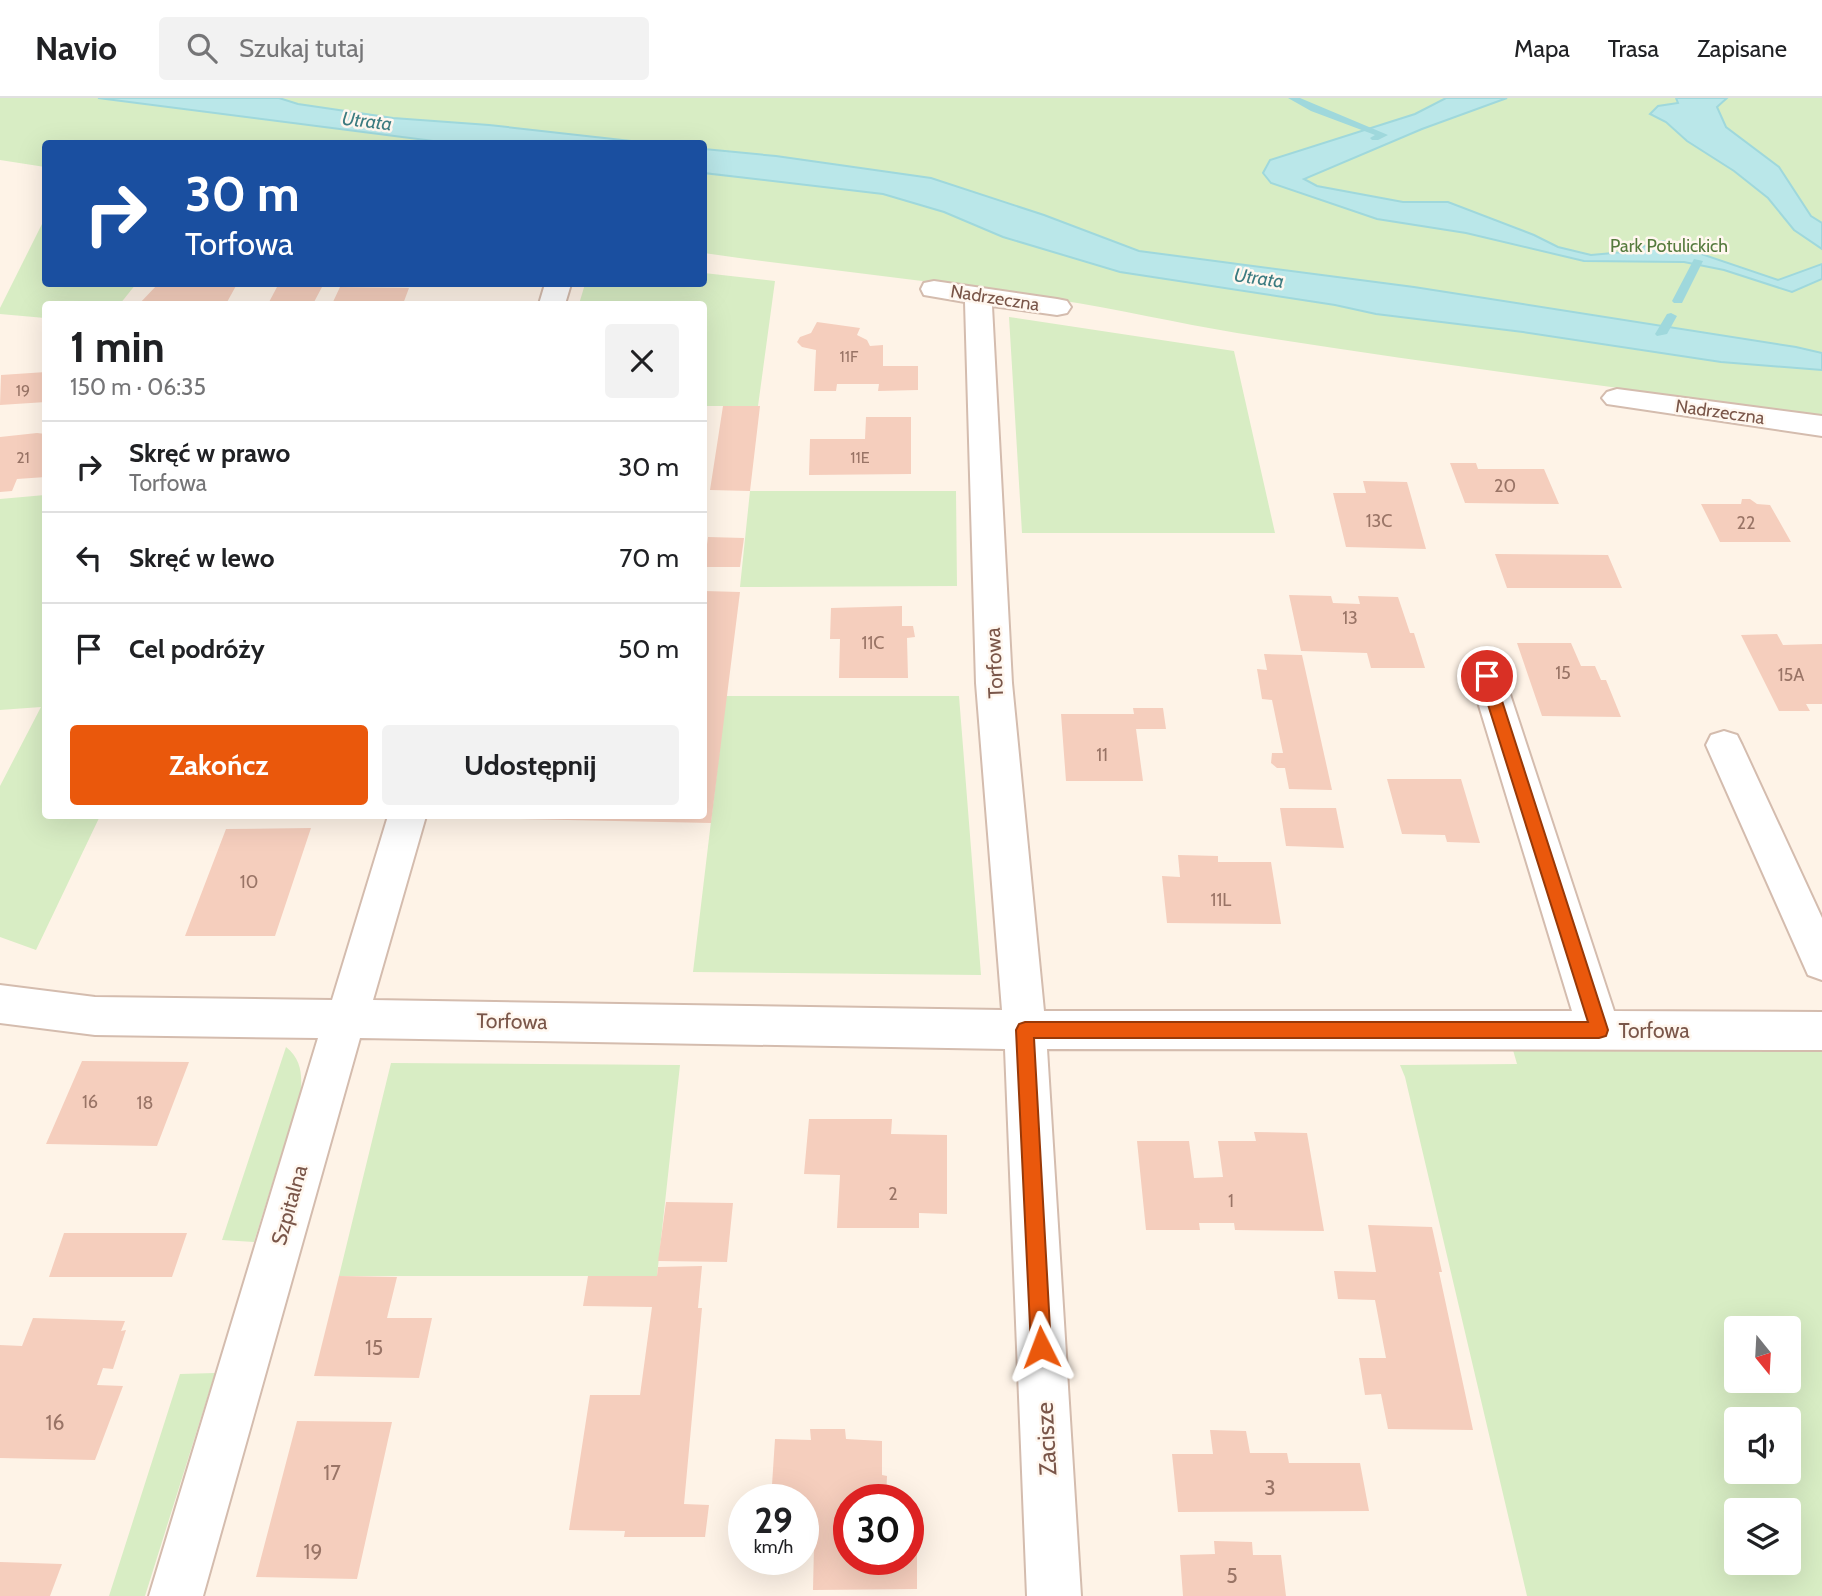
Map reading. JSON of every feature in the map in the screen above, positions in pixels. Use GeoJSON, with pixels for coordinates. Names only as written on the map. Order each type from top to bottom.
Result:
{"type":"FeatureCollection","features":[{"type":"Feature","properties":{"kind":"street","name":"Nadrzeczna"},"geometry":{"type":"LineString","coordinates":[[934,289],[1057,307]]}},
{"type":"Feature","properties":{"kind":"street","name":"Torfowa"},"geometry":{"type":"LineString","coordinates":[[978,296],[994,683],[1025,1030]]}},
{"type":"Feature","properties":{"kind":"street","name":"Nadrzeczna"},"geometry":{"type":"LineString","coordinates":[[1617,397],[1822,426]]}},
{"type":"Feature","properties":{"kind":"street"},"geometry":{"type":"LineString","coordinates":[[1487,676],[1599,1030]]}},
{"type":"Feature","properties":{"kind":"street"},"geometry":{"type":"LineString","coordinates":[[1724,745],[1822,962]]}},
{"type":"Feature","properties":{"kind":"street","name":"Szpitalna"},"geometry":{"type":"LineString","coordinates":[[176,1596],[328,1068],[347,1019],[406,819]]}},
{"type":"Feature","properties":{"kind":"street","name":"Torfowa"},"geometry":{"type":"LineString","coordinates":[[0,1004],[38,1011],[107,1017],[1025,1030],[1822,1031]]}},
{"type":"Feature","properties":{"kind":"street","name":"Zacisze"},"geometry":{"type":"LineString","coordinates":[[1025,1030],[1054,1596]]}},
{"type":"Feature","properties":{"kind":"green space","name":"Park Potulickich"},"geometry":{"type":"Polygon","coordinates":[[[0,98],[1822,98],[1822,415],[1237,333],[1014,293],[707,253],[707,140],[42,140],[42,167],[0,160],[0,98]]]}},
{"type":"Feature","properties":{"kind":"green space"},"geometry":{"type":"Polygon","coordinates":[[[42,224],[42,287],[134,287],[122,301],[42,301],[42,318],[0,314],[0,308],[42,224]]]}},
{"type":"Feature","properties":{"kind":"green space"},"geometry":{"type":"Polygon","coordinates":[[[707,273],[775,281],[758,406],[707,406],[707,301],[580,301],[584,287],[707,287],[707,273]]]}},
{"type":"Feature","properties":{"kind":"green space"},"geometry":{"type":"Polygon","coordinates":[[[1009,317],[1234,351],[1275,533],[1022,533],[1009,317]]]}},
{"type":"Feature","properties":{"kind":"green space"},"geometry":{"type":"Polygon","coordinates":[[[750,491],[956,491],[957,586],[740,587],[750,491]]]}},
{"type":"Feature","properties":{"kind":"green space"},"geometry":{"type":"Polygon","coordinates":[[[42,495],[42,819],[99,819],[36,950],[0,937],[0,786],[41,707],[0,710],[0,499],[42,495]]]}},
{"type":"Feature","properties":{"kind":"green space"},"geometry":{"type":"Polygon","coordinates":[[[726,696],[959,696],[981,975],[693,972],[726,696]]]}},
{"type":"Feature","properties":{"kind":"green space"},"geometry":{"type":"Polygon","coordinates":[[[286,1047],[295,1056],[300,1067],[301,1091],[254,1242],[222,1240],[286,1047]]]}},
{"type":"Feature","properties":{"kind":"green space"},"geometry":{"type":"Polygon","coordinates":[[[1513,1050],[1822,1052],[1822,1596],[1527,1596],[1400,1065],[1517,1064],[1513,1050]]]}},
{"type":"Feature","properties":{"kind":"green space"},"geometry":{"type":"Polygon","coordinates":[[[391,1063],[680,1065],[657,1276],[339,1276],[391,1063]]]}},
{"type":"Feature","properties":{"kind":"green space"},"geometry":{"type":"Polygon","coordinates":[[[215,1373],[145,1596],[109,1596],[180,1374],[215,1373]]]}},
{"type":"Feature","properties":{"kind":"water","name":"Utrata"},"geometry":{"type":"Polygon","coordinates":[[[98,98],[279,98],[298,104],[393,118],[489,125],[622,140],[426,140],[98,98]]]}},
{"type":"Feature","properties":{"kind":"water"},"geometry":{"type":"Polygon","coordinates":[[[1446,98],[1507,98],[1422,129],[1304,179],[1317,186],[1403,202],[1448,202],[1558,247],[1591,255],[1624,252],[1663,241],[1778,280],[1822,264],[1822,279],[1792,292],[1724,270],[1684,262],[1584,261],[1466,233],[1377,219],[1271,183],[1263,173],[1270,160],[1415,114],[1446,98]]]}},
{"type":"Feature","properties":{"kind":"water"},"geometry":{"type":"Polygon","coordinates":[[[1676,98],[1727,98],[1717,107],[1726,127],[1779,167],[1811,216],[1822,223],[1822,249],[1794,230],[1768,198],[1734,171],[1687,141],[1666,122],[1650,114],[1658,106],[1678,103],[1676,98]]]}},
{"type":"Feature","properties":{"kind":"water","name":"Utrata"},"geometry":{"type":"Polygon","coordinates":[[[707,149],[776,156],[931,178],[1044,215],[1139,251],[1414,287],[1796,347],[1822,353],[1822,370],[1721,362],[1523,332],[1376,314],[1335,305],[1120,272],[1003,237],[944,212],[883,194],[707,173],[707,149]]]}},
{"type":"Feature","properties":{"kind":"building"},"geometry":{"type":"Polygon","coordinates":[[[155,287],[235,287],[228,301],[142,301],[155,287]]]}},
{"type":"Feature","properties":{"kind":"building"},"geometry":{"type":"Polygon","coordinates":[[[277,287],[322,287],[315,301],[270,301],[277,287]]]}},
{"type":"Feature","properties":{"kind":"building"},"geometry":{"type":"Polygon","coordinates":[[[340,287],[409,288],[404,301],[333,301],[340,287]]]}},
{"type":"Feature","properties":{"kind":"building"},"geometry":{"type":"Polygon","coordinates":[[[817,322],[860,328],[857,335],[867,340],[870,346],[883,345],[883,366],[918,366],[918,390],[878,391],[879,384],[837,384],[836,391],[814,391],[816,350],[802,347],[797,342],[800,337],[811,333],[817,322]]]}},
{"type":"Feature","properties":{"kind":"building"},"geometry":{"type":"Polygon","coordinates":[[[42,372],[42,402],[0,405],[1,375],[42,372]]]}},
{"type":"Feature","properties":{"kind":"building"},"geometry":{"type":"Polygon","coordinates":[[[723,406],[760,406],[750,491],[710,490],[723,406]]]}},
{"type":"Feature","properties":{"kind":"building"},"geometry":{"type":"Polygon","coordinates":[[[866,417],[911,417],[911,474],[809,475],[810,439],[865,439],[866,417]]]}},
{"type":"Feature","properties":{"kind":"building"},"geometry":{"type":"Polygon","coordinates":[[[42,434],[42,477],[17,479],[12,491],[0,492],[0,437],[42,434]]]}},
{"type":"Feature","properties":{"kind":"building"},"geometry":{"type":"Polygon","coordinates":[[[1450,463],[1476,463],[1478,469],[1544,469],[1559,504],[1465,503],[1450,463]]]}},
{"type":"Feature","properties":{"kind":"building"},"geometry":{"type":"Polygon","coordinates":[[[1363,481],[1407,482],[1426,549],[1346,547],[1333,493],[1366,493],[1363,481]]]}},
{"type":"Feature","properties":{"kind":"building"},"geometry":{"type":"Polygon","coordinates":[[[1742,499],[1770,505],[1791,542],[1720,542],[1701,504],[1741,504],[1742,499]]]}},
{"type":"Feature","properties":{"kind":"building"},"geometry":{"type":"Polygon","coordinates":[[[708,537],[744,538],[740,567],[707,567],[708,537]]]}},
{"type":"Feature","properties":{"kind":"building"},"geometry":{"type":"Polygon","coordinates":[[[1495,554],[1608,555],[1622,588],[1507,588],[1495,554]]]}},
{"type":"Feature","properties":{"kind":"building"},"geometry":{"type":"Polygon","coordinates":[[[707,591],[740,592],[711,823],[524,819],[707,819],[707,591]]]}},
{"type":"Feature","properties":{"kind":"building"},"geometry":{"type":"Polygon","coordinates":[[[1289,595],[1331,596],[1333,603],[1360,604],[1358,596],[1398,597],[1410,633],[1414,633],[1425,668],[1371,668],[1367,653],[1301,651],[1289,595]]]}},
{"type":"Feature","properties":{"kind":"building"},"geometry":{"type":"Polygon","coordinates":[[[902,606],[902,626],[913,626],[915,637],[907,638],[908,678],[839,678],[840,639],[830,639],[831,608],[902,606]]]}},
{"type":"Feature","properties":{"kind":"building"},"geometry":{"type":"Polygon","coordinates":[[[1777,634],[1783,645],[1822,644],[1822,704],[1806,704],[1810,711],[1779,711],[1741,635],[1777,634]]]}},
{"type":"Feature","properties":{"kind":"building"},"geometry":{"type":"Polygon","coordinates":[[[1517,643],[1571,643],[1581,666],[1595,666],[1601,680],[1606,680],[1621,717],[1542,716],[1517,643]]]}},
{"type":"Feature","properties":{"kind":"building"},"geometry":{"type":"Polygon","coordinates":[[[1264,654],[1302,655],[1332,790],[1289,789],[1285,768],[1277,768],[1271,763],[1272,753],[1283,753],[1272,700],[1262,699],[1257,669],[1267,670],[1264,654]]]}},
{"type":"Feature","properties":{"kind":"building"},"geometry":{"type":"Polygon","coordinates":[[[1133,708],[1163,708],[1166,729],[1136,729],[1143,781],[1066,781],[1061,714],[1134,714],[1133,708]]]}},
{"type":"Feature","properties":{"kind":"building"},"geometry":{"type":"Polygon","coordinates":[[[1387,779],[1461,779],[1480,843],[1447,842],[1445,835],[1402,834],[1387,779]]]}},
{"type":"Feature","properties":{"kind":"building"},"geometry":{"type":"Polygon","coordinates":[[[1280,808],[1336,808],[1344,848],[1286,846],[1280,808]]]}},
{"type":"Feature","properties":{"kind":"building"},"geometry":{"type":"Polygon","coordinates":[[[311,828],[275,936],[185,936],[226,829],[311,828]]]}},
{"type":"Feature","properties":{"kind":"building"},"geometry":{"type":"Polygon","coordinates":[[[1178,855],[1218,856],[1218,862],[1271,862],[1281,924],[1167,923],[1162,876],[1180,877],[1178,855]]]}},
{"type":"Feature","properties":{"kind":"building"},"geometry":{"type":"Polygon","coordinates":[[[82,1061],[189,1062],[157,1146],[46,1144],[82,1061]]]}},
{"type":"Feature","properties":{"kind":"building"},"geometry":{"type":"Polygon","coordinates":[[[809,1119],[892,1119],[891,1134],[947,1135],[947,1214],[919,1213],[919,1228],[837,1228],[840,1175],[804,1174],[809,1119]]]}},
{"type":"Feature","properties":{"kind":"building"},"geometry":{"type":"Polygon","coordinates":[[[1254,1132],[1307,1133],[1324,1231],[1235,1230],[1234,1223],[1199,1223],[1200,1230],[1146,1230],[1137,1141],[1189,1141],[1194,1178],[1223,1177],[1218,1141],[1256,1141],[1254,1132]]]}},
{"type":"Feature","properties":{"kind":"building"},"geometry":{"type":"Polygon","coordinates":[[[666,1202],[733,1203],[727,1262],[658,1261],[666,1202]]]}},
{"type":"Feature","properties":{"kind":"building"},"geometry":{"type":"Polygon","coordinates":[[[1368,1225],[1432,1227],[1473,1430],[1388,1429],[1381,1394],[1365,1395],[1359,1358],[1386,1358],[1375,1300],[1338,1299],[1334,1271],[1376,1272],[1368,1225]]]}},
{"type":"Feature","properties":{"kind":"building"},"geometry":{"type":"Polygon","coordinates":[[[64,1233],[187,1233],[172,1277],[49,1277],[64,1233]]]}},
{"type":"Feature","properties":{"kind":"building"},"geometry":{"type":"Polygon","coordinates":[[[702,1266],[698,1308],[702,1308],[684,1504],[709,1505],[705,1537],[624,1537],[625,1531],[569,1530],[590,1395],[640,1395],[652,1307],[583,1306],[588,1276],[657,1276],[658,1267],[702,1266]]]}},
{"type":"Feature","properties":{"kind":"building"},"geometry":{"type":"Polygon","coordinates":[[[339,1276],[397,1277],[387,1318],[432,1318],[419,1378],[314,1376],[339,1276]]]}},
{"type":"Feature","properties":{"kind":"building"},"geometry":{"type":"Polygon","coordinates":[[[33,1318],[125,1321],[121,1331],[126,1330],[113,1369],[103,1368],[97,1385],[123,1386],[95,1460],[0,1458],[0,1345],[22,1346],[33,1318]]]}},
{"type":"Feature","properties":{"kind":"building"},"geometry":{"type":"Polygon","coordinates":[[[297,1421],[392,1422],[357,1579],[256,1577],[297,1421]]]}},
{"type":"Feature","properties":{"kind":"building"},"geometry":{"type":"Polygon","coordinates":[[[810,1429],[845,1429],[846,1439],[882,1441],[882,1475],[887,1476],[887,1484],[833,1484],[833,1575],[917,1575],[917,1589],[813,1590],[813,1575],[819,1575],[819,1484],[772,1484],[775,1439],[811,1440],[810,1429]]]}},
{"type":"Feature","properties":{"kind":"building"},"geometry":{"type":"Polygon","coordinates":[[[1210,1430],[1246,1431],[1250,1453],[1287,1453],[1289,1463],[1360,1463],[1369,1511],[1178,1512],[1172,1454],[1213,1454],[1210,1430]]]}},
{"type":"Feature","properties":{"kind":"building"},"geometry":{"type":"Polygon","coordinates":[[[1214,1541],[1252,1542],[1253,1555],[1281,1555],[1286,1596],[1183,1596],[1180,1555],[1215,1554],[1214,1541]]]}},
{"type":"Feature","properties":{"kind":"building"},"geometry":{"type":"Polygon","coordinates":[[[0,1562],[62,1564],[50,1596],[0,1596],[0,1562]]]}},
{"type":"Feature","properties":{"kind":"waterway"},"geometry":{"type":"LineString","coordinates":[[1293,98],[1314,109],[1383,135],[1375,138]]}},
{"type":"Feature","properties":{"kind":"waterway"},"geometry":{"type":"LineString","coordinates":[[1678,301],[1698,261]]}},
{"type":"Feature","properties":{"kind":"waterway"},"geometry":{"type":"LineString","coordinates":[[1661,334],[1671,316]]}},
{"type":"Feature","properties":{"kind":"route"},"geometry":{"type":"LineString","coordinates":[[1041,1347],[1025,1030],[1599,1030],[1487,676]]}}]}
